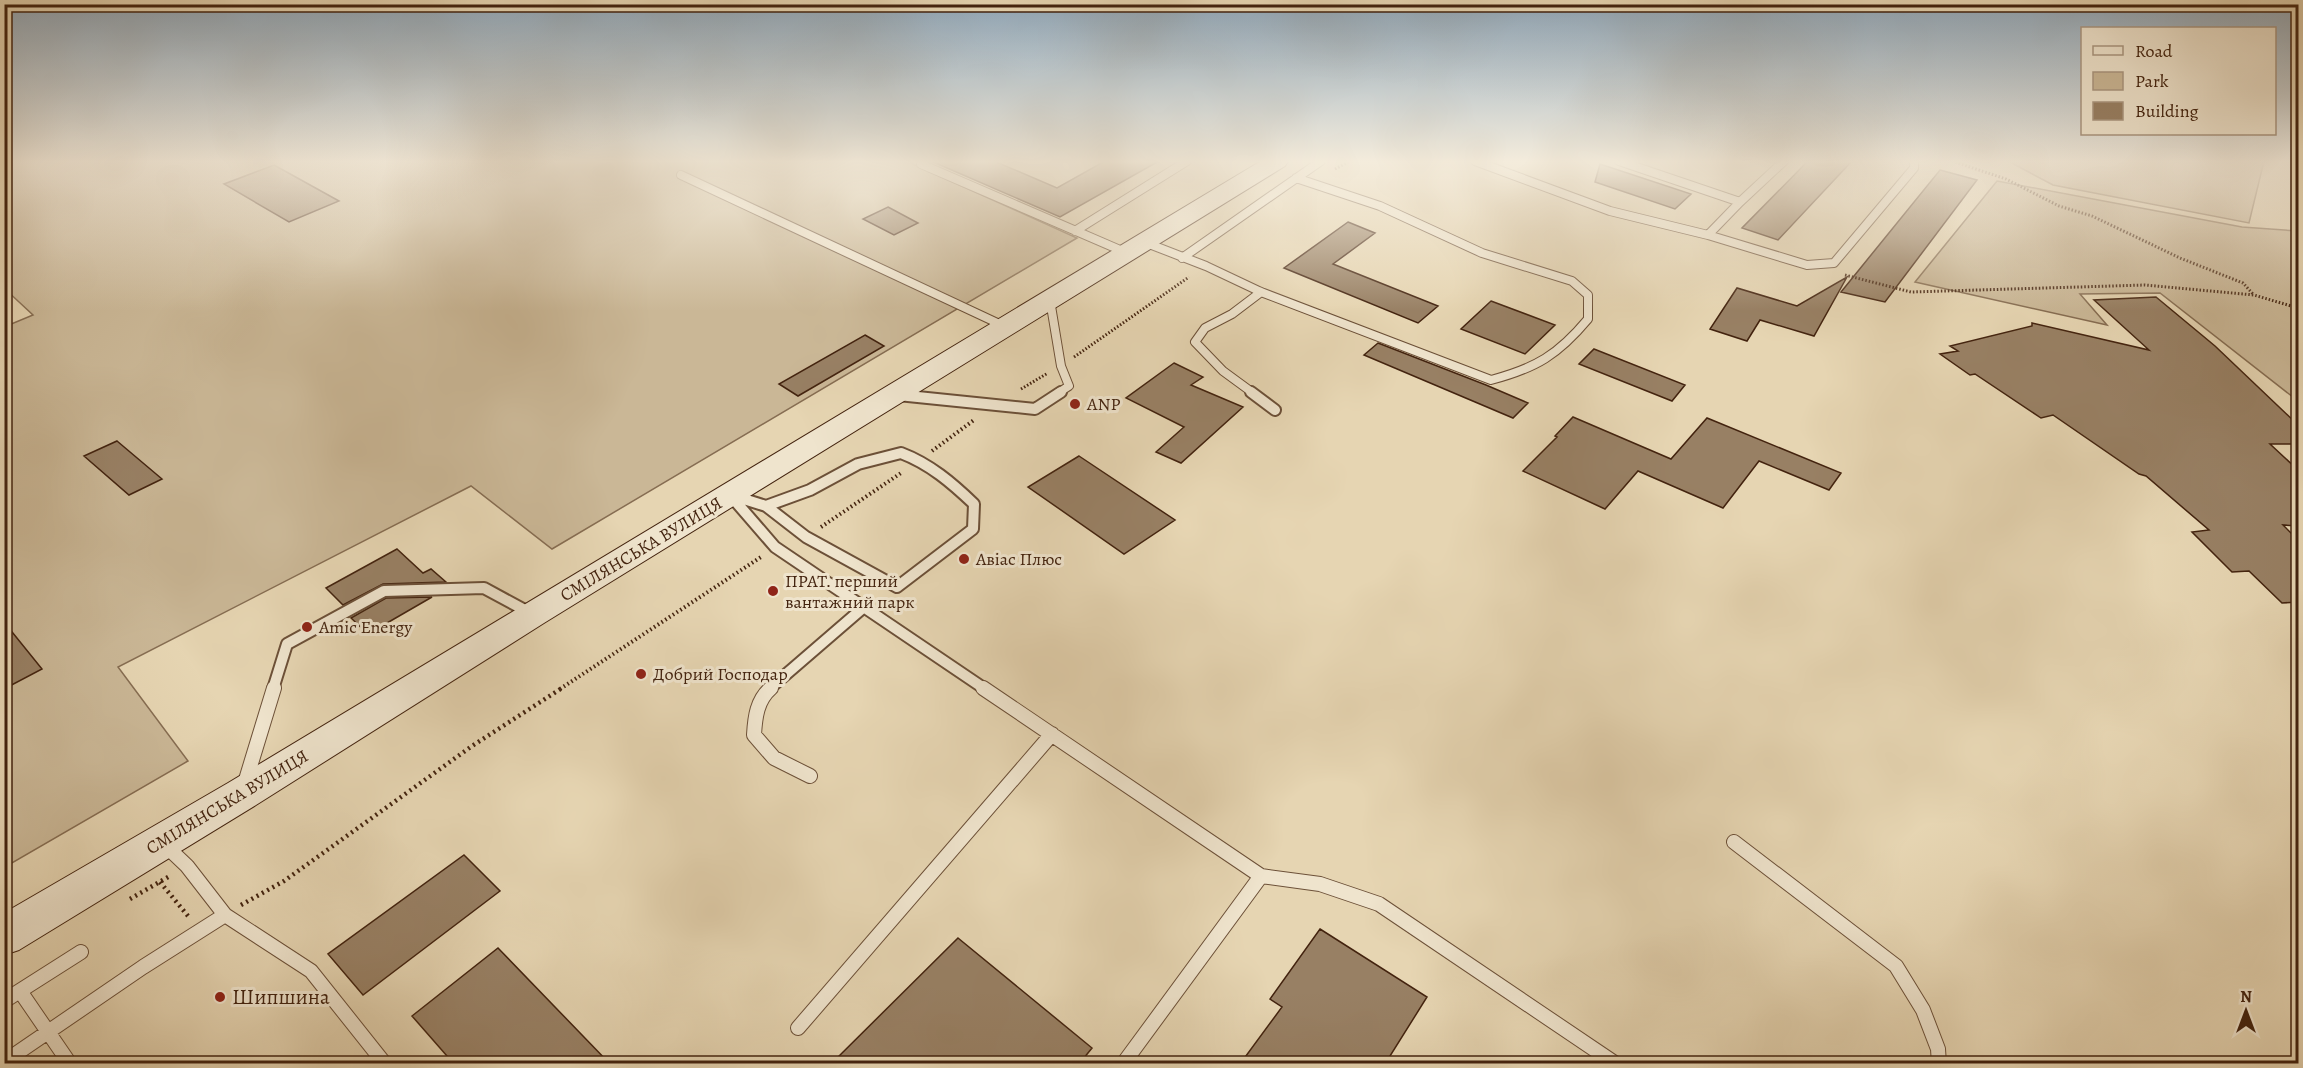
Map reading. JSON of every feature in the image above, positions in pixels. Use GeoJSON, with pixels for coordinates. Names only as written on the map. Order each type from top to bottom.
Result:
{"type":"FeatureCollection","features":[{"type":"Feature","properties":{"kind":"main road","name":"СМІЛЯНСЬКА ВУЛИЦЯ"},"geometry":{"type":"LineString","coordinates":[[4,936],[242,794],[532,614],[1136,248],[1207,211]]}},
{"type":"Feature","properties":{"kind":"lane"},"geometry":{"type":"LineString","coordinates":[[758,211],[1006,327]]}},
{"type":"Feature","properties":{"kind":"lane"},"geometry":{"type":"LineString","coordinates":[[1029,211],[1075,231],[1206,266],[1261,292],[1491,380],[1530,370],[1562,350],[1588,319],[1588,295],[1572,281],[1482,253],[1391,211]]}},
{"type":"Feature","properties":{"kind":"lane"},"geometry":{"type":"LineString","coordinates":[[1075,231],[1107,211]]}},
{"type":"Feature","properties":{"kind":"lane"},"geometry":{"type":"LineString","coordinates":[[1182,258],[1238,211]]}},
{"type":"Feature","properties":{"kind":"lane"},"geometry":{"type":"LineString","coordinates":[[1610,211],[1708,235],[1807,265],[1834,263],[1878,211]]}},
{"type":"Feature","properties":{"kind":"lane"},"geometry":{"type":"LineString","coordinates":[[1708,235],[1731,211]]}},
{"type":"Feature","properties":{"kind":"lane"},"geometry":{"type":"LineString","coordinates":[[1261,292],[1232,314],[1205,328],[1195,342],[1223,371],[1275,410]]}},
{"type":"Feature","properties":{"kind":"lane"},"geometry":{"type":"LineString","coordinates":[[895,395],[1035,409],[1069,386],[1061,366],[1050,300]]}},
{"type":"Feature","properties":{"kind":"lane"},"geometry":{"type":"LineString","coordinates":[[730,495],[766,506],[806,537],[897,587],[973,529],[974,504],[950,481],[920,460],[901,453],[858,464],[810,490],[766,506]]}},
{"type":"Feature","properties":{"kind":"lane"},"geometry":{"type":"LineString","coordinates":[[730,495],[775,547],[1261,876],[1320,884],[1379,904],[1616,1064]]}},
{"type":"Feature","properties":{"kind":"lane"},"geometry":{"type":"LineString","coordinates":[[242,794],[287,644],[384,591],[484,588],[532,614]]}},
{"type":"Feature","properties":{"kind":"lane"},"geometry":{"type":"LineString","coordinates":[[810,776],[774,758],[754,735],[755,714],[764,694],[864,607]]}},
{"type":"Feature","properties":{"kind":"lane"},"geometry":{"type":"LineString","coordinates":[[798,1028],[1052,734]]}},
{"type":"Feature","properties":{"kind":"lane"},"geometry":{"type":"LineString","coordinates":[[162,841],[187,866],[225,915],[311,971],[385,1064]]}},
{"type":"Feature","properties":{"kind":"lane"},"geometry":{"type":"LineString","coordinates":[[1734,842],[1896,966],[1923,1010],[1938,1048],[1939,1064]]}},
{"type":"Feature","properties":{"kind":"lane"},"geometry":{"type":"LineString","coordinates":[[1124,1064],[1261,876]]}},
{"type":"Feature","properties":{"kind":"lane"},"geometry":{"type":"LineString","coordinates":[[4,1062],[225,915]]}},
{"type":"Feature","properties":{"kind":"lane"},"geometry":{"type":"LineString","coordinates":[[4,1000],[81,952]]}},
{"type":"Feature","properties":{"kind":"lane"},"geometry":{"type":"LineString","coordinates":[[20,991],[50,1031],[70,1064]]}},
{"type":"Feature","properties":{"kind":"path"},"geometry":{"type":"LineString","coordinates":[[2074,211],[2092,216],[2180,258],[2242,283],[2254,295]]}},
{"type":"Feature","properties":{"kind":"path"},"geometry":{"type":"LineString","coordinates":[[1807,265],[1911,292],[2145,285],[2254,295],[2298,308]]}},
{"type":"Feature","properties":{"kind":"path"},"geometry":{"type":"LineString","coordinates":[[806,537],[920,460],[992,406],[1061,366],[1206,266]]}},
{"type":"Feature","properties":{"kind":"path"},"geometry":{"type":"LineString","coordinates":[[225,915],[284,881],[472,746],[697,601],[775,547]]}},
{"type":"Feature","properties":{"kind":"path"},"geometry":{"type":"LineString","coordinates":[[160,882],[200,931]]}},
{"type":"Feature","properties":{"kind":"green space"},"geometry":{"type":"Polygon","coordinates":[[[5,211],[1017,211],[1077,238],[552,549],[471,486],[118,667],[188,761],[5,867],[4,327],[33,315],[5,289],[5,211]]]}},
{"type":"Feature","properties":{"kind":"green space"},"geometry":{"type":"Polygon","coordinates":[[[1973,211],[2156,211],[2242,227],[2298,231],[2298,401],[2160,293],[2080,294],[2107,325],[1915,282],[1973,211]]]}},
{"type":"Feature","properties":{"kind":"green space"},"geometry":{"type":"Polygon","coordinates":[[[2186,211],[2252,211],[2249,223],[2186,211]]]}},
{"type":"Feature","properties":{"kind":"building"},"geometry":{"type":"Polygon","coordinates":[[[270,211],[316,211],[289,222],[270,211]]]}},
{"type":"Feature","properties":{"kind":"building"},"geometry":{"type":"Polygon","coordinates":[[[880,211],[895,211],[918,223],[894,235],[863,219],[880,211]]]}},
{"type":"Feature","properties":{"kind":"building"},"geometry":{"type":"Polygon","coordinates":[[[1046,211],[1071,211],[1060,217],[1046,211]]]}},
{"type":"Feature","properties":{"kind":"building"},"geometry":{"type":"Polygon","coordinates":[[[1759,211],[1805,211],[1778,240],[1742,228],[1759,211]]]}},
{"type":"Feature","properties":{"kind":"building"},"geometry":{"type":"Polygon","coordinates":[[[1907,211],[1954,211],[1885,302],[1841,292],[1907,211]]]}},
{"type":"Feature","properties":{"kind":"building"},"geometry":{"type":"Polygon","coordinates":[[[1348,222],[1375,233],[1333,264],[1438,306],[1418,323],[1284,268],[1348,222]]]}},
{"type":"Feature","properties":{"kind":"building"},"geometry":{"type":"Polygon","coordinates":[[[1847,277],[1814,336],[1760,320],[1747,341],[1710,329],[1737,288],[1797,306],[1847,277]]]}},
{"type":"Feature","properties":{"kind":"building"},"geometry":{"type":"Polygon","coordinates":[[[2156,297],[2215,346],[2298,425],[2298,444],[2270,444],[2298,470],[2298,526],[2283,525],[2298,540],[2298,602],[2282,603],[2249,571],[2232,572],[2192,532],[2209,530],[2146,476],[2139,474],[2053,415],[2041,418],[1975,374],[1970,375],[1940,354],[1958,351],[1950,346],[2032,326],[2032,323],[2149,350],[2094,300],[2156,297]]]}},
{"type":"Feature","properties":{"kind":"building"},"geometry":{"type":"Polygon","coordinates":[[[1491,301],[1555,325],[1525,354],[1461,329],[1491,301]]]}},
{"type":"Feature","properties":{"kind":"building"},"geometry":{"type":"Polygon","coordinates":[[[865,335],[884,346],[798,396],[779,384],[865,335]]]}},
{"type":"Feature","properties":{"kind":"building"},"geometry":{"type":"Polygon","coordinates":[[[1378,343],[1528,403],[1513,418],[1364,355],[1378,343]]]}},
{"type":"Feature","properties":{"kind":"building"},"geometry":{"type":"Polygon","coordinates":[[[1594,349],[1685,385],[1672,401],[1579,364],[1594,349]]]}},
{"type":"Feature","properties":{"kind":"building"},"geometry":{"type":"Polygon","coordinates":[[[1174,363],[1203,377],[1191,385],[1243,407],[1181,463],[1156,452],[1184,427],[1126,398],[1174,363]]]}},
{"type":"Feature","properties":{"kind":"building"},"geometry":{"type":"Polygon","coordinates":[[[1573,417],[1671,459],[1707,418],[1841,473],[1829,490],[1759,461],[1723,508],[1638,471],[1605,509],[1523,471],[1557,437],[1555,436],[1573,417]]]}},
{"type":"Feature","properties":{"kind":"building"},"geometry":{"type":"Polygon","coordinates":[[[117,441],[162,479],[129,495],[84,456],[117,441]]]}},
{"type":"Feature","properties":{"kind":"building"},"geometry":{"type":"Polygon","coordinates":[[[1079,456],[1175,520],[1124,554],[1028,487],[1079,456]]]}},
{"type":"Feature","properties":{"kind":"building"},"geometry":{"type":"Polygon","coordinates":[[[397,549],[423,573],[431,569],[446,582],[383,584],[343,605],[326,588],[397,549]]]}},
{"type":"Feature","properties":{"kind":"building"},"geometry":{"type":"Polygon","coordinates":[[[432,597],[368,634],[351,618],[386,598],[432,597]]]}},
{"type":"Feature","properties":{"kind":"building"},"geometry":{"type":"Polygon","coordinates":[[[4,622],[42,669],[4,689],[4,622]]]}},
{"type":"Feature","properties":{"kind":"building"},"geometry":{"type":"Polygon","coordinates":[[[464,855],[500,891],[363,995],[328,954],[464,855]]]}},
{"type":"Feature","properties":{"kind":"building"},"geometry":{"type":"Polygon","coordinates":[[[1320,929],[1427,997],[1385,1064],[1240,1064],[1282,1007],[1270,999],[1320,929]]]}},
{"type":"Feature","properties":{"kind":"building"},"geometry":{"type":"Polygon","coordinates":[[[958,938],[1092,1048],[1079,1064],[831,1064],[958,938]]]}},
{"type":"Feature","properties":{"kind":"building"},"geometry":{"type":"Polygon","coordinates":[[[498,948],[610,1064],[454,1064],[412,1016],[498,948]]]}},
{"type":"Feature","properties":{"kind":"place","name":"ANP"},"geometry":{"type":"Point","coordinates":[1075,404]}},
{"type":"Feature","properties":{"kind":"place","name":"Авіас Плюс"},"geometry":{"type":"Point","coordinates":[964,559]}},
{"type":"Feature","properties":{"kind":"place","name":"ПРАТ. перший вантажний парк"},"geometry":{"type":"Point","coordinates":[773,591]}},
{"type":"Feature","properties":{"kind":"place","name":"Amic Energy"},"geometry":{"type":"Point","coordinates":[307,627]}},
{"type":"Feature","properties":{"kind":"place","name":"Добрий Господар"},"geometry":{"type":"Point","coordinates":[641,674]}},
{"type":"Feature","properties":{"kind":"place","name":"Шипшина"},"geometry":{"type":"Point","coordinates":[220,997]}}]}
